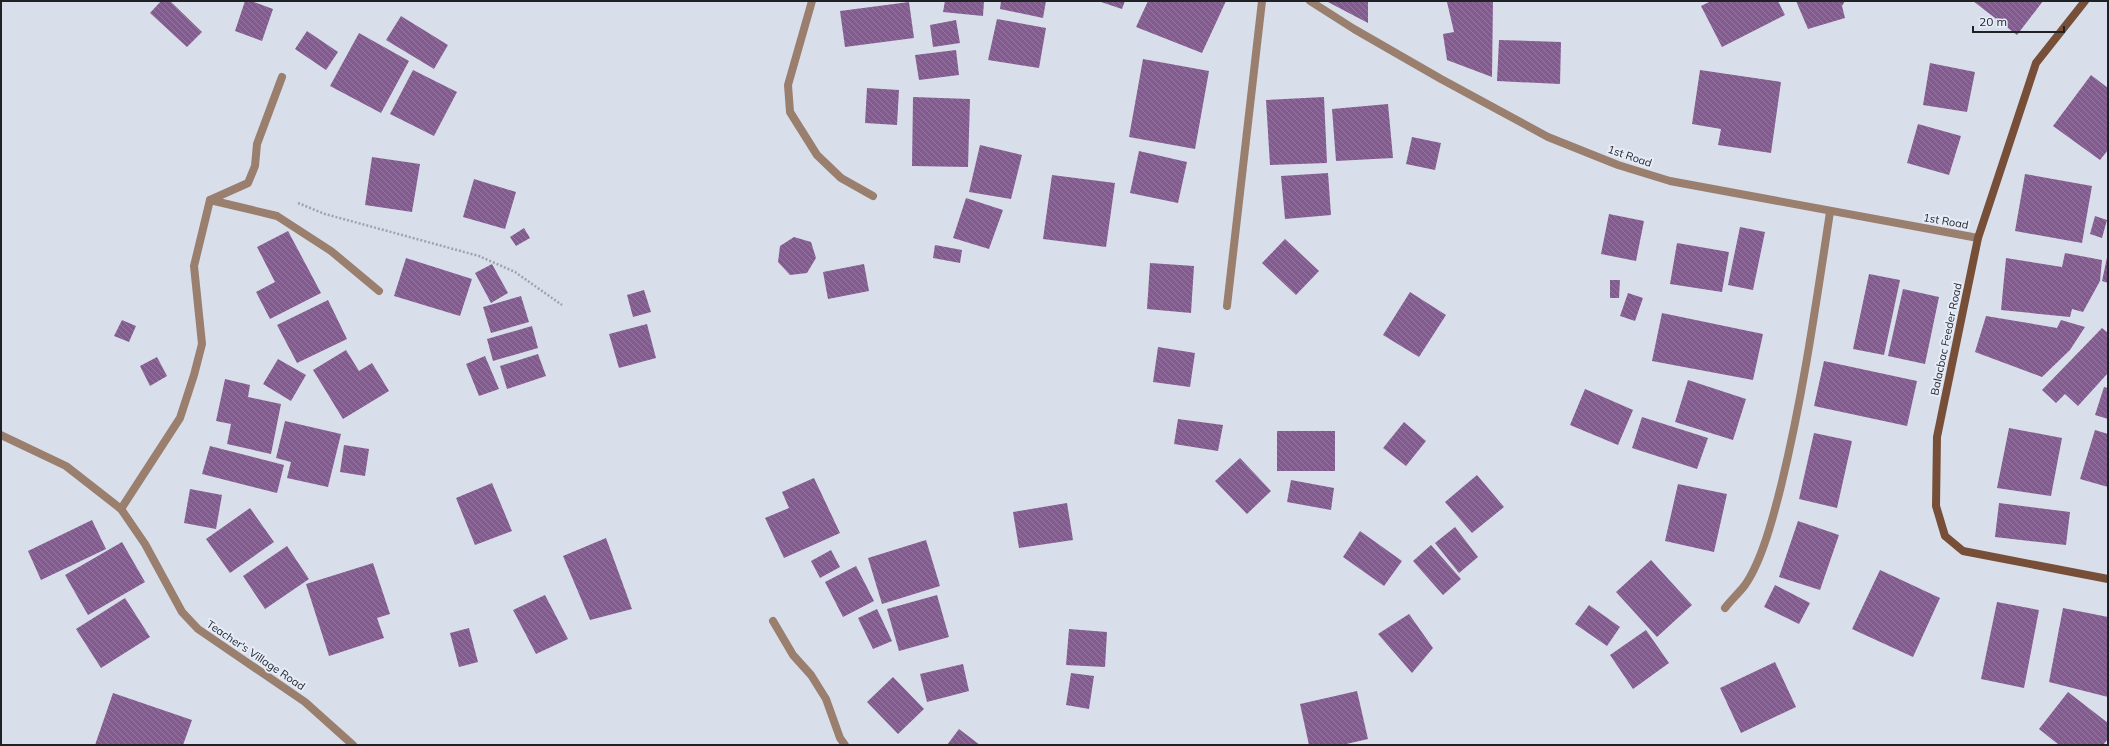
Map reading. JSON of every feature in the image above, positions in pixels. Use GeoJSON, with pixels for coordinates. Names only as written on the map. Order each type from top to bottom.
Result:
{"type":"FeatureCollection","features":[{"type":"Feature","properties":{"kind":"main road","name":"Balacbac Feeder Road"},"geometry":{"type":"LineString","coordinates":[[2085,1],[2036,64],[1978,238],[1936,437],[1936,506],[1945,536],[1963,551],[2108,578]]}},
{"type":"Feature","properties":{"kind":"street"},"geometry":{"type":"LineString","coordinates":[[812,1],[788,85],[790,112],[817,155],[841,178],[873,196]]}},
{"type":"Feature","properties":{"kind":"street"},"geometry":{"type":"LineString","coordinates":[[1227,306],[1262,1]]}},
{"type":"Feature","properties":{"kind":"street","name":"1st Road"},"geometry":{"type":"LineString","coordinates":[[1310,1],[1354,30],[1548,137],[1618,165],[1670,181],[1830,212],[1978,238]]}},
{"type":"Feature","properties":{"kind":"street"},"geometry":{"type":"LineString","coordinates":[[210,200],[248,183],[255,166],[259,138],[282,77]]}},
{"type":"Feature","properties":{"kind":"street"},"geometry":{"type":"LineString","coordinates":[[210,200],[277,216],[331,251],[379,291]]}},
{"type":"Feature","properties":{"kind":"street"},"geometry":{"type":"LineString","coordinates":[[121,509],[180,418],[194,375],[202,344],[194,266],[210,200]]}},
{"type":"Feature","properties":{"kind":"street"},"geometry":{"type":"LineString","coordinates":[[1725,608],[1745,584],[1758,557],[1774,513],[1788,458],[1804,380],[1830,212]]}},
{"type":"Feature","properties":{"kind":"street","name":"Teacher's Village Road"},"geometry":{"type":"LineString","coordinates":[[1,435],[66,466],[121,509],[145,544],[182,612],[198,628],[305,702],[354,745]]}},
{"type":"Feature","properties":{"kind":"street"},"geometry":{"type":"LineString","coordinates":[[773,621],[793,655],[811,675],[826,699],[840,738],[845,745]]}},
{"type":"Feature","properties":{"kind":"path"},"geometry":{"type":"LineString","coordinates":[[290,200],[325,214],[479,256],[515,272],[562,305]]}},
{"type":"Feature","properties":{"kind":"building"},"geometry":{"type":"Polygon","coordinates":[[[161,1],[170,1],[202,32],[187,47],[150,13],[161,1]]]}},
{"type":"Feature","properties":{"kind":"building"},"geometry":{"type":"Polygon","coordinates":[[[245,1],[251,1],[273,9],[262,41],[235,31],[245,1]]]}},
{"type":"Feature","properties":{"kind":"building"},"geometry":{"type":"Polygon","coordinates":[[[945,1],[984,1],[983,16],[943,12],[945,1]]]}},
{"type":"Feature","properties":{"kind":"building"},"geometry":{"type":"Polygon","coordinates":[[[1001,1],[1046,1],[1043,18],[1000,9],[1001,1]]]}},
{"type":"Feature","properties":{"kind":"building"},"geometry":{"type":"Polygon","coordinates":[[[1098,1],[1125,1],[1122,9],[1098,1]]]}},
{"type":"Feature","properties":{"kind":"building"},"geometry":{"type":"Polygon","coordinates":[[[1148,1],[1226,1],[1202,53],[1136,27],[1148,1]]]}},
{"type":"Feature","properties":{"kind":"building"},"geometry":{"type":"Polygon","coordinates":[[[1326,1],[1368,1],[1368,23],[1326,1]]]}},
{"type":"Feature","properties":{"kind":"building"},"geometry":{"type":"Polygon","coordinates":[[[1493,1],[1492,77],[1447,60],[1443,34],[1454,32],[1447,2],[1493,1]]]}},
{"type":"Feature","properties":{"kind":"building"},"geometry":{"type":"Polygon","coordinates":[[[1711,1],[1778,1],[1785,15],[1722,47],[1701,6],[1711,1]]]}},
{"type":"Feature","properties":{"kind":"building"},"geometry":{"type":"Polygon","coordinates":[[[1796,1],[1845,1],[1842,6],[1845,18],[1808,29],[1796,1]]]}},
{"type":"Feature","properties":{"kind":"building"},"geometry":{"type":"Polygon","coordinates":[[[1973,1],[2043,1],[2017,35],[1973,1]]]}},
{"type":"Feature","properties":{"kind":"building"},"geometry":{"type":"Polygon","coordinates":[[[909,2],[914,38],[845,47],[840,11],[909,2]]]}},
{"type":"Feature","properties":{"kind":"building"},"geometry":{"type":"Polygon","coordinates":[[[401,16],[448,45],[434,69],[386,40],[401,16]]]}},
{"type":"Feature","properties":{"kind":"building"},"geometry":{"type":"Polygon","coordinates":[[[997,19],[1046,28],[1039,68],[988,60],[997,19]]]}},
{"type":"Feature","properties":{"kind":"building"},"geometry":{"type":"Polygon","coordinates":[[[956,20],[960,43],[933,47],[930,25],[956,20]]]}},
{"type":"Feature","properties":{"kind":"building"},"geometry":{"type":"Polygon","coordinates":[[[307,31],[338,52],[326,70],[295,49],[307,31]]]}},
{"type":"Feature","properties":{"kind":"building"},"geometry":{"type":"Polygon","coordinates":[[[359,33],[409,61],[381,113],[330,86],[359,33]]]}},
{"type":"Feature","properties":{"kind":"building"},"geometry":{"type":"Polygon","coordinates":[[[1499,40],[1561,42],[1560,84],[1497,81],[1499,40]]]}},
{"type":"Feature","properties":{"kind":"building"},"geometry":{"type":"Polygon","coordinates":[[[956,50],[959,75],[919,80],[915,55],[956,50]]]}},
{"type":"Feature","properties":{"kind":"building"},"geometry":{"type":"Polygon","coordinates":[[[1143,59],[1209,71],[1195,149],[1129,137],[1143,59]]]}},
{"type":"Feature","properties":{"kind":"building"},"geometry":{"type":"Polygon","coordinates":[[[1930,63],[1975,72],[1967,112],[1923,105],[1930,63]]]}},
{"type":"Feature","properties":{"kind":"building"},"geometry":{"type":"Polygon","coordinates":[[[413,70],[457,92],[434,136],[390,114],[413,70]]]}},
{"type":"Feature","properties":{"kind":"building"},"geometry":{"type":"Polygon","coordinates":[[[1700,70],[1781,82],[1771,153],[1718,145],[1721,129],[1692,124],[1700,70]]]}},
{"type":"Feature","properties":{"kind":"building"},"geometry":{"type":"Polygon","coordinates":[[[2091,75],[2108,88],[2108,150],[2100,160],[2053,126],[2091,75]]]}},
{"type":"Feature","properties":{"kind":"building"},"geometry":{"type":"Polygon","coordinates":[[[867,88],[899,90],[897,125],[865,123],[867,88]]]}},
{"type":"Feature","properties":{"kind":"building"},"geometry":{"type":"Polygon","coordinates":[[[913,97],[970,99],[968,167],[912,166],[913,97]]]}},
{"type":"Feature","properties":{"kind":"building"},"geometry":{"type":"Polygon","coordinates":[[[1324,97],[1327,163],[1270,165],[1266,100],[1324,97]]]}},
{"type":"Feature","properties":{"kind":"building"},"geometry":{"type":"Polygon","coordinates":[[[1388,104],[1393,158],[1336,161],[1332,109],[1388,104]]]}},
{"type":"Feature","properties":{"kind":"building"},"geometry":{"type":"Polygon","coordinates":[[[1918,124],[1961,136],[1949,175],[1907,163],[1918,124]]]}},
{"type":"Feature","properties":{"kind":"building"},"geometry":{"type":"Polygon","coordinates":[[[1412,137],[1441,143],[1435,170],[1406,164],[1412,137]]]}},
{"type":"Feature","properties":{"kind":"building"},"geometry":{"type":"Polygon","coordinates":[[[980,145],[1022,155],[1011,199],[969,192],[980,145]]]}},
{"type":"Feature","properties":{"kind":"building"},"geometry":{"type":"Polygon","coordinates":[[[1139,151],[1187,162],[1178,203],[1130,193],[1139,151]]]}},
{"type":"Feature","properties":{"kind":"building"},"geometry":{"type":"Polygon","coordinates":[[[372,157],[420,164],[412,212],[365,205],[372,157]]]}},
{"type":"Feature","properties":{"kind":"building"},"geometry":{"type":"Polygon","coordinates":[[[1328,173],[1331,215],[1285,219],[1281,176],[1328,173]]]}},
{"type":"Feature","properties":{"kind":"building"},"geometry":{"type":"Polygon","coordinates":[[[2025,174],[2092,186],[2082,243],[2015,231],[2025,174]]]}},
{"type":"Feature","properties":{"kind":"building"},"geometry":{"type":"Polygon","coordinates":[[[1052,175],[1115,183],[1106,247],[1043,239],[1052,175]]]}},
{"type":"Feature","properties":{"kind":"building"},"geometry":{"type":"Polygon","coordinates":[[[474,179],[516,192],[505,229],[463,217],[474,179]]]}},
{"type":"Feature","properties":{"kind":"building"},"geometry":{"type":"Polygon","coordinates":[[[966,198],[1003,210],[989,249],[953,238],[966,198]]]}},
{"type":"Feature","properties":{"kind":"building"},"geometry":{"type":"Polygon","coordinates":[[[1609,214],[1644,221],[1636,261],[1601,254],[1609,214]]]}},
{"type":"Feature","properties":{"kind":"building"},"geometry":{"type":"Polygon","coordinates":[[[2095,216],[2107,220],[2102,238],[2090,234],[2095,216]]]}},
{"type":"Feature","properties":{"kind":"building"},"geometry":{"type":"Polygon","coordinates":[[[1740,227],[1765,232],[1753,290],[1728,285],[1740,227]]]}},
{"type":"Feature","properties":{"kind":"building"},"geometry":{"type":"Polygon","coordinates":[[[524,228],[530,238],[516,246],[510,237],[524,228]]]}},
{"type":"Feature","properties":{"kind":"building"},"geometry":{"type":"Polygon","coordinates":[[[288,231],[321,293],[270,319],[256,292],[275,282],[257,247],[288,231]]]}},
{"type":"Feature","properties":{"kind":"building"},"geometry":{"type":"Polygon","coordinates":[[[794,237],[811,242],[816,258],[807,273],[790,275],[778,262],[780,246],[794,237]]]}},
{"type":"Feature","properties":{"kind":"building"},"geometry":{"type":"Polygon","coordinates":[[[1285,239],[1319,271],[1296,295],[1262,263],[1285,239]]]}},
{"type":"Feature","properties":{"kind":"building"},"geometry":{"type":"Polygon","coordinates":[[[1677,243],[1729,252],[1722,292],[1670,284],[1677,243]]]}},
{"type":"Feature","properties":{"kind":"building"},"geometry":{"type":"Polygon","coordinates":[[[935,245],[962,250],[960,263],[933,258],[935,245]]]}},
{"type":"Feature","properties":{"kind":"building"},"geometry":{"type":"Polygon","coordinates":[[[2065,253],[2102,260],[2100,281],[2083,312],[2072,309],[2070,317],[2001,310],[2006,258],[2062,267],[2065,253]]]}},
{"type":"Feature","properties":{"kind":"building"},"geometry":{"type":"Polygon","coordinates":[[[2108,253],[2108,283],[2102,281],[2108,253]]]}},
{"type":"Feature","properties":{"kind":"building"},"geometry":{"type":"Polygon","coordinates":[[[406,258],[472,279],[460,316],[394,296],[406,258]]]}},
{"type":"Feature","properties":{"kind":"building"},"geometry":{"type":"Polygon","coordinates":[[[1150,263],[1194,266],[1191,313],[1147,309],[1150,263]]]}},
{"type":"Feature","properties":{"kind":"building"},"geometry":{"type":"Polygon","coordinates":[[[492,264],[508,293],[491,303],[475,273],[492,264]]]}},
{"type":"Feature","properties":{"kind":"building"},"geometry":{"type":"Polygon","coordinates":[[[864,264],[869,291],[828,299],[823,272],[864,264]]]}},
{"type":"Feature","properties":{"kind":"building"},"geometry":{"type":"Polygon","coordinates":[[[1869,274],[1900,280],[1884,355],[1853,349],[1869,274]]]}},
{"type":"Feature","properties":{"kind":"building"},"geometry":{"type":"Polygon","coordinates":[[[1610,280],[1620,280],[1619,298],[1610,298],[1610,280]]]}},
{"type":"Feature","properties":{"kind":"building"},"geometry":{"type":"Polygon","coordinates":[[[1903,289],[1939,297],[1925,364],[1888,356],[1903,289]]]}},
{"type":"Feature","properties":{"kind":"building"},"geometry":{"type":"Polygon","coordinates":[[[644,290],[651,312],[633,317],[627,295],[644,290]]]}},
{"type":"Feature","properties":{"kind":"building"},"geometry":{"type":"Polygon","coordinates":[[[1410,292],[1446,315],[1419,357],[1383,335],[1410,292]]]}},
{"type":"Feature","properties":{"kind":"building"},"geometry":{"type":"Polygon","coordinates":[[[1628,293],[1643,298],[1635,321],[1620,316],[1628,293]]]}},
{"type":"Feature","properties":{"kind":"building"},"geometry":{"type":"Polygon","coordinates":[[[521,296],[529,322],[491,333],[483,307],[521,296]]]}},
{"type":"Feature","properties":{"kind":"building"},"geometry":{"type":"Polygon","coordinates":[[[328,300],[347,339],[297,363],[277,325],[328,300]]]}},
{"type":"Feature","properties":{"kind":"building"},"geometry":{"type":"Polygon","coordinates":[[[1662,313],[1763,334],[1753,380],[1652,361],[1662,313]]]}},
{"type":"Feature","properties":{"kind":"building"},"geometry":{"type":"Polygon","coordinates":[[[1986,316],[2057,328],[2061,320],[2085,327],[2070,350],[2042,377],[1975,352],[1986,316]]]}},
{"type":"Feature","properties":{"kind":"building"},"geometry":{"type":"Polygon","coordinates":[[[122,320],[136,326],[129,342],[114,336],[122,320]]]}},
{"type":"Feature","properties":{"kind":"building"},"geometry":{"type":"Polygon","coordinates":[[[647,324],[656,358],[619,368],[609,334],[647,324]]]}},
{"type":"Feature","properties":{"kind":"building"},"geometry":{"type":"Polygon","coordinates":[[[532,326],[538,348],[493,361],[487,339],[532,326]]]}},
{"type":"Feature","properties":{"kind":"building"},"geometry":{"type":"Polygon","coordinates":[[[2102,328],[2108,333],[2108,373],[2078,406],[2065,394],[2056,403],[2042,390],[2102,328]]]}},
{"type":"Feature","properties":{"kind":"building"},"geometry":{"type":"Polygon","coordinates":[[[1158,347],[1195,353],[1190,387],[1153,382],[1158,347]]]}},
{"type":"Feature","properties":{"kind":"building"},"geometry":{"type":"Polygon","coordinates":[[[346,350],[359,371],[372,363],[389,391],[343,419],[313,370],[346,350]]]}},
{"type":"Feature","properties":{"kind":"building"},"geometry":{"type":"Polygon","coordinates":[[[538,354],[546,376],[507,389],[500,366],[538,354]]]}},
{"type":"Feature","properties":{"kind":"building"},"geometry":{"type":"Polygon","coordinates":[[[485,356],[499,389],[479,396],[466,364],[485,356]]]}},
{"type":"Feature","properties":{"kind":"building"},"geometry":{"type":"Polygon","coordinates":[[[157,357],[167,376],[150,386],[140,366],[157,357]]]}},
{"type":"Feature","properties":{"kind":"building"},"geometry":{"type":"Polygon","coordinates":[[[278,359],[306,375],[291,401],[263,384],[278,359]]]}},
{"type":"Feature","properties":{"kind":"building"},"geometry":{"type":"Polygon","coordinates":[[[1824,361],[1917,381],[1907,426],[1814,406],[1824,361]]]}},
{"type":"Feature","properties":{"kind":"building"},"geometry":{"type":"Polygon","coordinates":[[[225,379],[250,385],[248,397],[281,404],[271,454],[227,444],[231,424],[216,421],[225,379]]]}},
{"type":"Feature","properties":{"kind":"building"},"geometry":{"type":"Polygon","coordinates":[[[1688,380],[1746,399],[1733,440],[1675,422],[1688,380]]]}},
{"type":"Feature","properties":{"kind":"building"},"geometry":{"type":"Polygon","coordinates":[[[2104,387],[2108,388],[2108,419],[2095,415],[2104,387]]]}},
{"type":"Feature","properties":{"kind":"building"},"geometry":{"type":"Polygon","coordinates":[[[1585,389],[1633,410],[1618,445],[1570,425],[1585,389]]]}},
{"type":"Feature","properties":{"kind":"building"},"geometry":{"type":"Polygon","coordinates":[[[1642,417],[1708,438],[1697,469],[1632,448],[1642,417]]]}},
{"type":"Feature","properties":{"kind":"building"},"geometry":{"type":"Polygon","coordinates":[[[1178,419],[1223,425],[1218,451],[1174,444],[1178,419]]]}},
{"type":"Feature","properties":{"kind":"building"},"geometry":{"type":"Polygon","coordinates":[[[285,421],[341,434],[328,487],[287,478],[291,462],[276,458],[285,421]]]}},
{"type":"Feature","properties":{"kind":"building"},"geometry":{"type":"Polygon","coordinates":[[[1404,422],[1426,441],[1406,466],[1383,448],[1404,422]]]}},
{"type":"Feature","properties":{"kind":"building"},"geometry":{"type":"Polygon","coordinates":[[[2009,428],[2062,438],[2051,496],[1997,488],[2009,428]]]}},
{"type":"Feature","properties":{"kind":"building"},"geometry":{"type":"Polygon","coordinates":[[[2095,430],[2108,434],[2108,487],[2080,479],[2095,430]]]}},
{"type":"Feature","properties":{"kind":"building"},"geometry":{"type":"Polygon","coordinates":[[[1277,431],[1335,431],[1335,471],[1277,471],[1277,431]]]}},
{"type":"Feature","properties":{"kind":"building"},"geometry":{"type":"Polygon","coordinates":[[[1814,433],[1852,441],[1837,508],[1799,499],[1814,433]]]}},
{"type":"Feature","properties":{"kind":"building"},"geometry":{"type":"Polygon","coordinates":[[[344,445],[369,449],[365,476],[340,472],[344,445]]]}},
{"type":"Feature","properties":{"kind":"building"},"geometry":{"type":"Polygon","coordinates":[[[210,446],[284,465],[277,493],[202,474],[210,446]]]}},
{"type":"Feature","properties":{"kind":"building"},"geometry":{"type":"Polygon","coordinates":[[[1240,458],[1271,491],[1247,514],[1215,481],[1240,458]]]}},
{"type":"Feature","properties":{"kind":"building"},"geometry":{"type":"Polygon","coordinates":[[[1477,475],[1504,507],[1472,533],[1445,502],[1477,475]]]}},
{"type":"Feature","properties":{"kind":"building"},"geometry":{"type":"Polygon","coordinates":[[[814,478],[840,533],[784,558],[765,518],[789,508],[782,492],[814,478]]]}},
{"type":"Feature","properties":{"kind":"building"},"geometry":{"type":"Polygon","coordinates":[[[1291,480],[1334,488],[1331,510],[1287,502],[1291,480]]]}},
{"type":"Feature","properties":{"kind":"building"},"geometry":{"type":"Polygon","coordinates":[[[492,483],[512,531],[475,545],[456,498],[492,483]]]}},
{"type":"Feature","properties":{"kind":"building"},"geometry":{"type":"Polygon","coordinates":[[[1678,484],[1727,494],[1714,552],[1665,541],[1678,484]]]}},
{"type":"Feature","properties":{"kind":"building"},"geometry":{"type":"Polygon","coordinates":[[[190,489],[222,495],[216,529],[184,523],[190,489]]]}},
{"type":"Feature","properties":{"kind":"building"},"geometry":{"type":"Polygon","coordinates":[[[1067,503],[1073,540],[1019,548],[1013,512],[1067,503]]]}},
{"type":"Feature","properties":{"kind":"building"},"geometry":{"type":"Polygon","coordinates":[[[1999,503],[2070,512],[2066,545],[1995,537],[1999,503]]]}},
{"type":"Feature","properties":{"kind":"building"},"geometry":{"type":"Polygon","coordinates":[[[250,508],[274,542],[230,573],[206,539],[250,508]]]}},
{"type":"Feature","properties":{"kind":"building"},"geometry":{"type":"Polygon","coordinates":[[[92,520],[106,549],[41,580],[28,551],[92,520]]]}},
{"type":"Feature","properties":{"kind":"building"},"geometry":{"type":"Polygon","coordinates":[[[1798,521],[1839,535],[1820,590],[1779,577],[1798,521]]]}},
{"type":"Feature","properties":{"kind":"building"},"geometry":{"type":"Polygon","coordinates":[[[1455,527],[1478,557],[1459,573],[1435,543],[1455,527]]]}},
{"type":"Feature","properties":{"kind":"building"},"geometry":{"type":"Polygon","coordinates":[[[1360,531],[1402,561],[1384,586],[1343,557],[1360,531]]]}},
{"type":"Feature","properties":{"kind":"building"},"geometry":{"type":"Polygon","coordinates":[[[606,538],[632,609],[590,620],[563,556],[606,538]]]}},
{"type":"Feature","properties":{"kind":"building"},"geometry":{"type":"Polygon","coordinates":[[[926,540],[940,586],[882,604],[868,558],[926,540]]]}},
{"type":"Feature","properties":{"kind":"building"},"geometry":{"type":"Polygon","coordinates":[[[122,542],[145,582],[88,615],[65,575],[122,542]]]}},
{"type":"Feature","properties":{"kind":"building"},"geometry":{"type":"Polygon","coordinates":[[[1431,545],[1461,579],[1443,595],[1413,561],[1431,545]]]}},
{"type":"Feature","properties":{"kind":"building"},"geometry":{"type":"Polygon","coordinates":[[[287,546],[309,579],[265,609],[243,576],[287,546]]]}},
{"type":"Feature","properties":{"kind":"building"},"geometry":{"type":"Polygon","coordinates":[[[831,550],[840,567],[820,578],[811,561],[831,550]]]}},
{"type":"Feature","properties":{"kind":"building"},"geometry":{"type":"Polygon","coordinates":[[[1651,560],[1692,605],[1657,637],[1616,592],[1651,560]]]}},
{"type":"Feature","properties":{"kind":"building"},"geometry":{"type":"Polygon","coordinates":[[[373,563],[390,614],[377,618],[384,638],[329,656],[306,584],[373,563]]]}},
{"type":"Feature","properties":{"kind":"building"},"geometry":{"type":"Polygon","coordinates":[[[856,566],[874,601],[843,617],[825,582],[856,566]]]}},
{"type":"Feature","properties":{"kind":"building"},"geometry":{"type":"Polygon","coordinates":[[[1880,570],[1940,598],[1913,657],[1852,629],[1880,570]]]}},
{"type":"Feature","properties":{"kind":"building"},"geometry":{"type":"Polygon","coordinates":[[[1775,585],[1810,603],[1799,624],[1764,607],[1775,585]]]}},
{"type":"Feature","properties":{"kind":"building"},"geometry":{"type":"Polygon","coordinates":[[[545,595],[568,639],[536,654],[513,610],[545,595]]]}},
{"type":"Feature","properties":{"kind":"building"},"geometry":{"type":"Polygon","coordinates":[[[937,595],[949,637],[899,651],[887,609],[937,595]]]}},
{"type":"Feature","properties":{"kind":"building"},"geometry":{"type":"Polygon","coordinates":[[[125,598],[150,637],[101,668],[76,629],[125,598]]]}},
{"type":"Feature","properties":{"kind":"building"},"geometry":{"type":"Polygon","coordinates":[[[1997,602],[2039,610],[2024,688],[1981,679],[1997,602]]]}},
{"type":"Feature","properties":{"kind":"building"},"geometry":{"type":"Polygon","coordinates":[[[1589,605],[1620,627],[1607,646],[1575,624],[1589,605]]]}},
{"type":"Feature","properties":{"kind":"building"},"geometry":{"type":"Polygon","coordinates":[[[2063,608],[2108,617],[2108,697],[2049,682],[2063,608]]]}},
{"type":"Feature","properties":{"kind":"building"},"geometry":{"type":"Polygon","coordinates":[[[877,609],[892,641],[873,649],[858,618],[877,609]]]}},
{"type":"Feature","properties":{"kind":"building"},"geometry":{"type":"Polygon","coordinates":[[[1409,614],[1433,648],[1412,673],[1378,634],[1409,614]]]}},
{"type":"Feature","properties":{"kind":"building"},"geometry":{"type":"Polygon","coordinates":[[[469,628],[478,662],[459,667],[450,633],[469,628]]]}},
{"type":"Feature","properties":{"kind":"building"},"geometry":{"type":"Polygon","coordinates":[[[1069,629],[1107,632],[1105,667],[1066,665],[1069,629]]]}},
{"type":"Feature","properties":{"kind":"building"},"geometry":{"type":"Polygon","coordinates":[[[1646,630],[1669,663],[1633,689],[1610,655],[1646,630]]]}},
{"type":"Feature","properties":{"kind":"building"},"geometry":{"type":"Polygon","coordinates":[[[1775,662],[1796,707],[1741,733],[1720,688],[1775,662]]]}},
{"type":"Feature","properties":{"kind":"building"},"geometry":{"type":"Polygon","coordinates":[[[963,664],[969,691],[927,702],[920,674],[963,664]]]}},
{"type":"Feature","properties":{"kind":"building"},"geometry":{"type":"Polygon","coordinates":[[[1071,673],[1094,676],[1089,709],[1066,705],[1071,673]]]}},
{"type":"Feature","properties":{"kind":"building"},"geometry":{"type":"Polygon","coordinates":[[[893,677],[924,709],[898,734],[867,702],[893,677]]]}},
{"type":"Feature","properties":{"kind":"building"},"geometry":{"type":"Polygon","coordinates":[[[1357,691],[1368,739],[1342,745],[1309,745],[1300,704],[1357,691]]]}},
{"type":"Feature","properties":{"kind":"building"},"geometry":{"type":"Polygon","coordinates":[[[2068,692],[2108,723],[2108,739],[2103,745],[2059,745],[2039,729],[2068,692]]]}},
{"type":"Feature","properties":{"kind":"building"},"geometry":{"type":"Polygon","coordinates":[[[113,693],[192,720],[183,745],[95,745],[113,693]]]}},
{"type":"Feature","properties":{"kind":"building"},"geometry":{"type":"Polygon","coordinates":[[[959,729],[980,745],[947,745],[959,729]]]}}]}
